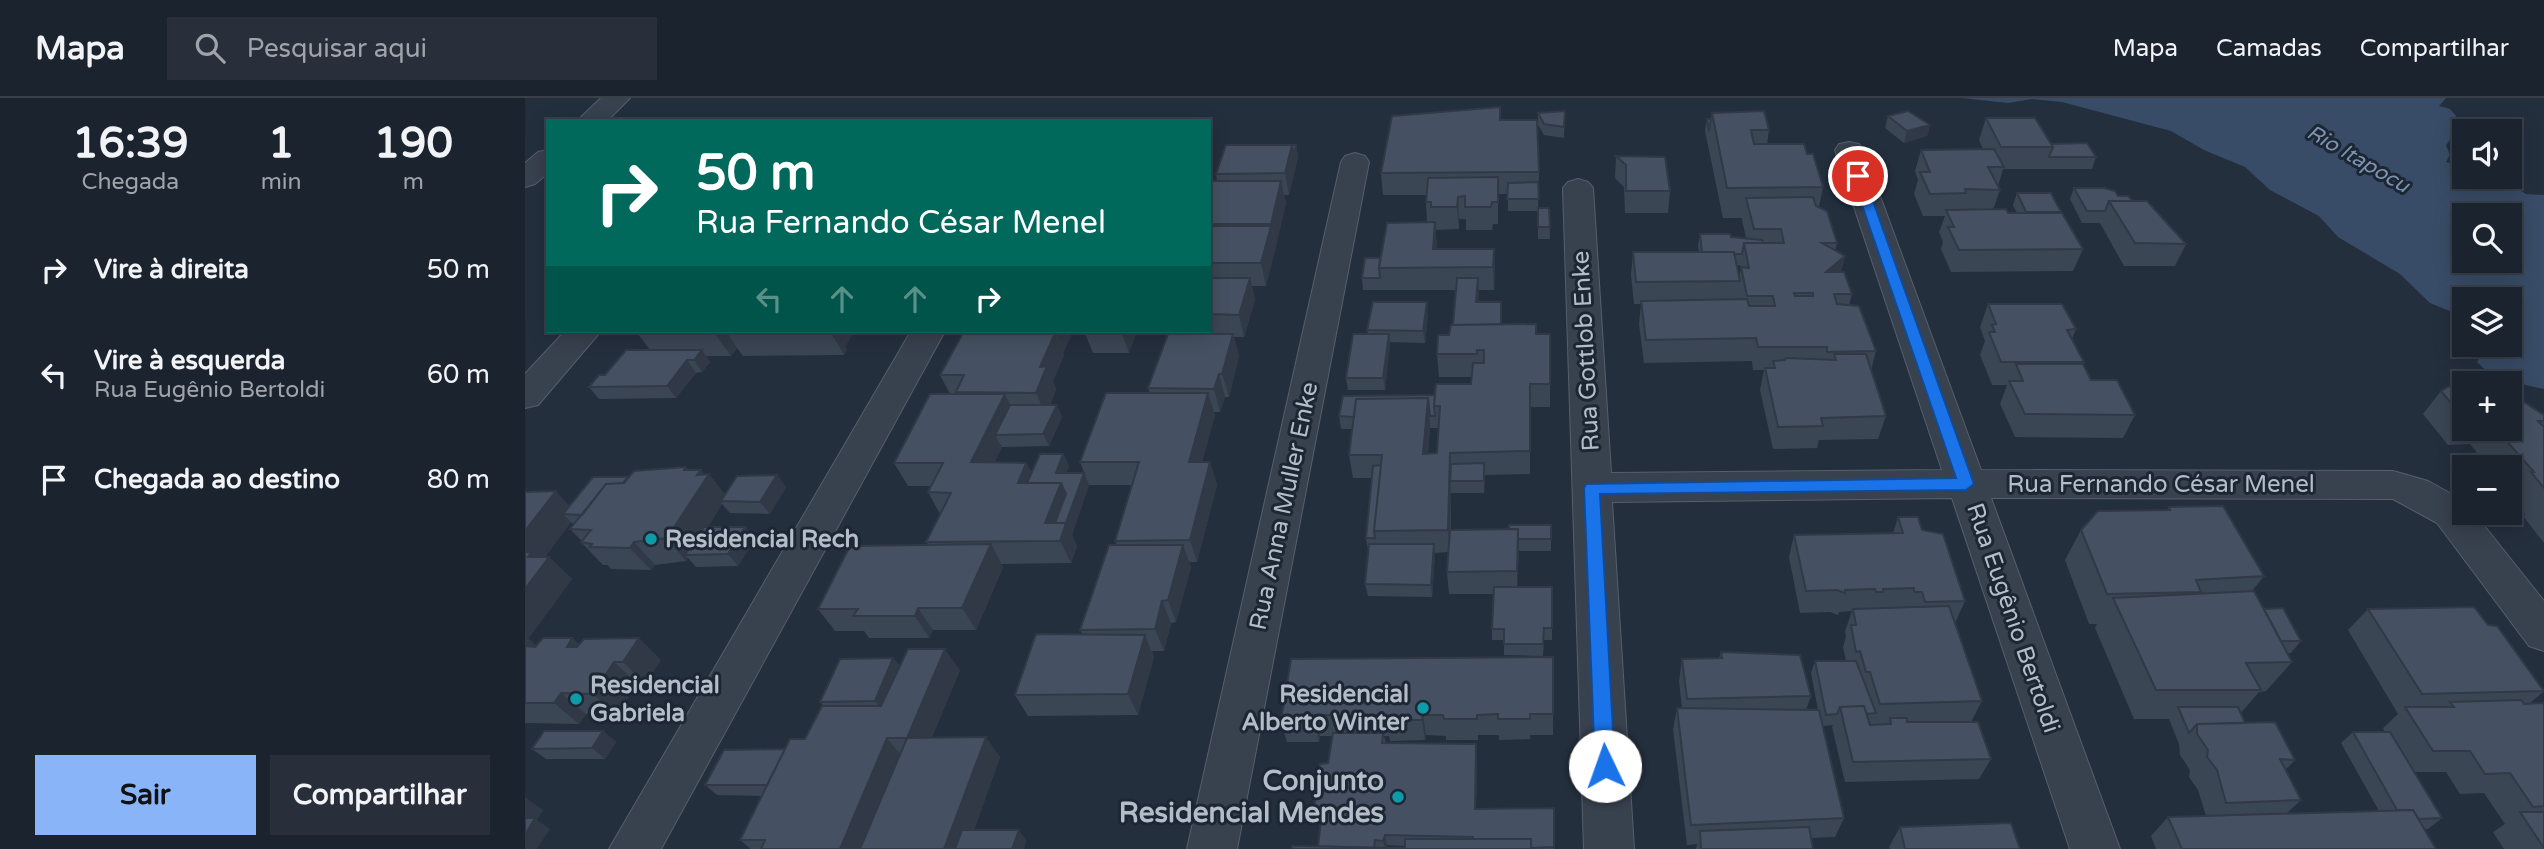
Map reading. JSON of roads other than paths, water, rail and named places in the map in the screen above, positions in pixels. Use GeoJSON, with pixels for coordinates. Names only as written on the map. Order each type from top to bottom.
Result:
{"type":"FeatureCollection","features":[{"type":"Feature","properties":{"kind":"street"},"geometry":{"type":"LineString","coordinates":[[592,119],[617,98]]}},
{"type":"Feature","properties":{"kind":"street","name":"Rua Eugênio Bertoldi"},"geometry":{"type":"LineString","coordinates":[[1849,150],[2095,849]]}},
{"type":"Feature","properties":{"kind":"street"},"geometry":{"type":"LineString","coordinates":[[525,178],[546,160]]}},
{"type":"Feature","properties":{"kind":"street","name":"Rua Anna Muller Enke"},"geometry":{"type":"LineString","coordinates":[[1212,849],[1355,162]]}},
{"type":"Feature","properties":{"kind":"street","name":"Rua Gottlob Enke"},"geometry":{"type":"LineString","coordinates":[[1578,188],[1609,849]]}},
{"type":"Feature","properties":{"kind":"street"},"geometry":{"type":"LineString","coordinates":[[525,396],[582,333]]}},
{"type":"Feature","properties":{"kind":"street"},"geometry":{"type":"LineString","coordinates":[[634,849],[927,333]]}},
{"type":"Feature","properties":{"kind":"street","name":"Rua Fernando César Menel"},"geometry":{"type":"LineString","coordinates":[[1592,488],[1966,484],[2393,485],[2433,500],[2467,529],[2544,633]]}},
{"type":"Feature","properties":{"kind":"water","name":"Rio Itapocu"},"geometry":{"type":"Polygon","coordinates":[[[1962,98],[2446,98],[2439,106],[2450,109],[2456,116],[2452,119],[2452,138],[2446,145],[2450,155],[2446,162],[2452,164],[2452,189],[2518,189],[2526,194],[2544,195],[2544,389],[2522,384],[2522,371],[2488,371],[2477,362],[2480,357],[2522,357],[2522,287],[2452,287],[2452,312],[2430,303],[2400,274],[2338,237],[2319,216],[2270,190],[2245,167],[2204,150],[2171,131],[2062,102],[2032,99],[2008,103],[1962,98]]]}},
{"type":"Feature","properties":{"kind":"place","name":"Residencial Rech"},"geometry":{"type":"Point","coordinates":[651,539]}},
{"type":"Feature","properties":{"kind":"place","name":"Residencial Gabriela"},"geometry":{"type":"Point","coordinates":[576,699]}},
{"type":"Feature","properties":{"kind":"place","name":"Residencial Alberto Winter"},"geometry":{"type":"Point","coordinates":[1423,708]}},
{"type":"Feature","properties":{"kind":"place","name":"Conjunto Residencial Mendes"},"geometry":{"type":"Point","coordinates":[1398,797]}}]}
